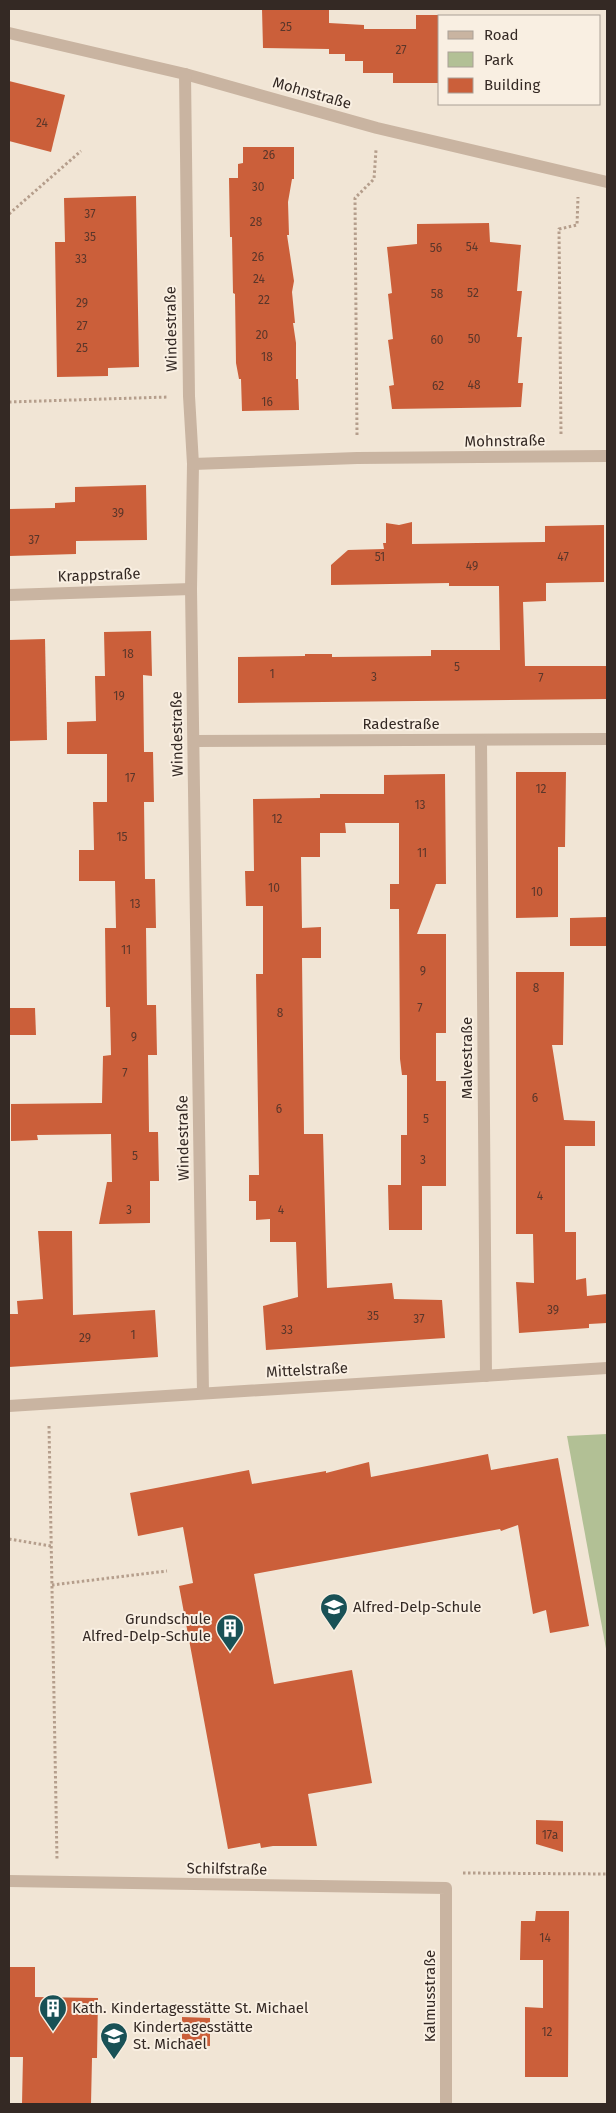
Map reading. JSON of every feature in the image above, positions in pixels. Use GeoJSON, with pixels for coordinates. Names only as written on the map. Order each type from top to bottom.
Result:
{"type":"FeatureCollection","features":[{"type":"Feature","properties":{"kind":"street","name":"Mohnstraße"},"geometry":{"type":"LineString","coordinates":[[9,33],[185,74],[377,128],[607,182]]}},
{"type":"Feature","properties":{"kind":"street","name":"Windestraße"},"geometry":{"type":"LineString","coordinates":[[185,74],[188,396],[193,464],[190,589],[194,740],[203,1393]]}},
{"type":"Feature","properties":{"kind":"street","name":"Mohnstraße"},"geometry":{"type":"LineString","coordinates":[[193,464],[357,458],[607,456]]}},
{"type":"Feature","properties":{"kind":"street","name":"Krappstraße"},"geometry":{"type":"LineString","coordinates":[[9,594],[190,589]]}},
{"type":"Feature","properties":{"kind":"street","name":"Radestraße"},"geometry":{"type":"LineString","coordinates":[[194,740],[481,741],[607,739]]}},
{"type":"Feature","properties":{"kind":"street","name":"Malvestraße"},"geometry":{"type":"LineString","coordinates":[[481,741],[486,1376]]}},
{"type":"Feature","properties":{"kind":"street","name":"Mittelstraße"},"geometry":{"type":"LineString","coordinates":[[9,1406],[607,1368]]}},
{"type":"Feature","properties":{"kind":"street","name":"Schilfstraße"},"geometry":{"type":"LineString","coordinates":[[9,1881],[446,1888]]}},
{"type":"Feature","properties":{"kind":"street","name":"Kalmusstraße"},"geometry":{"type":"LineString","coordinates":[[446,1888],[446,2104]]}},
{"type":"Feature","properties":{"kind":"path"},"geometry":{"type":"LineString","coordinates":[[357,458],[354,198],[374,179],[377,128]]}},
{"type":"Feature","properties":{"kind":"path"},"geometry":{"type":"LineString","coordinates":[[9,214],[82,151]]}},
{"type":"Feature","properties":{"kind":"path"},"geometry":{"type":"LineString","coordinates":[[561,457],[559,229],[577,225],[579,174]]}},
{"type":"Feature","properties":{"kind":"path"},"geometry":{"type":"LineString","coordinates":[[9,402],[188,396]]}},
{"type":"Feature","properties":{"kind":"path"},"geometry":{"type":"LineString","coordinates":[[48,1403],[57,1882]]}},
{"type":"Feature","properties":{"kind":"path"},"geometry":{"type":"LineString","coordinates":[[9,1539],[50,1546]]}},
{"type":"Feature","properties":{"kind":"path"},"geometry":{"type":"LineString","coordinates":[[52,1585],[167,1572]]}},
{"type":"Feature","properties":{"kind":"path"},"geometry":{"type":"LineString","coordinates":[[446,1888],[457,1873],[607,1874]]}},
{"type":"Feature","properties":{"kind":"green space"},"geometry":{"type":"Polygon","coordinates":[[[607,1434],[607,1654],[567,1436],[607,1434]]]}},
{"type":"Feature","properties":{"kind":"building"},"geometry":{"type":"Polygon","coordinates":[[[262,9],[329,9],[329,23],[364,25],[364,29],[416,29],[416,15],[438,15],[438,83],[393,83],[393,73],[363,73],[363,61],[345,61],[345,54],[329,54],[329,49],[263,48],[262,9]]]}},
{"type":"Feature","properties":{"kind":"building"},"geometry":{"type":"Polygon","coordinates":[[[9,81],[65,95],[51,152],[9,141],[9,81]]]}},
{"type":"Feature","properties":{"kind":"building"},"geometry":{"type":"Polygon","coordinates":[[[243,147],[294,147],[294,179],[292,179],[288,202],[289,235],[287,235],[294,281],[292,292],[295,323],[293,323],[296,343],[296,379],[298,379],[299,410],[242,411],[241,379],[239,379],[236,363],[235,294],[233,293],[232,237],[230,237],[229,178],[238,178],[238,164],[243,163],[243,147]]]}},
{"type":"Feature","properties":{"kind":"building"},"geometry":{"type":"Polygon","coordinates":[[[136,196],[139,367],[108,368],[108,376],[57,377],[55,242],[65,242],[64,198],[136,196]]]}},
{"type":"Feature","properties":{"kind":"building"},"geometry":{"type":"Polygon","coordinates":[[[489,223],[490,242],[521,245],[517,291],[522,291],[517,337],[522,337],[518,383],[523,383],[521,407],[392,409],[389,386],[394,385],[388,340],[393,339],[388,294],[392,293],[387,247],[417,244],[417,224],[489,223]]]}},
{"type":"Feature","properties":{"kind":"building"},"geometry":{"type":"Polygon","coordinates":[[[146,485],[147,540],[76,541],[76,554],[9,556],[9,509],[55,508],[55,503],[75,502],[75,487],[146,485]]]}},
{"type":"Feature","properties":{"kind":"building"},"geometry":{"type":"Polygon","coordinates":[[[412,522],[412,544],[545,542],[545,526],[604,525],[604,582],[546,583],[546,601],[523,602],[525,666],[607,666],[607,699],[238,703],[238,657],[305,656],[305,654],[332,654],[332,657],[431,656],[431,650],[500,650],[499,586],[449,586],[449,583],[331,585],[331,565],[348,550],[384,549],[383,543],[386,543],[386,523],[399,525],[412,522]]]}},
{"type":"Feature","properties":{"kind":"building"},"geometry":{"type":"Polygon","coordinates":[[[151,631],[152,676],[143,675],[144,752],[153,752],[154,802],[144,802],[145,879],[155,879],[156,928],[146,928],[147,1005],[156,1005],[157,1055],[148,1055],[149,1132],[158,1132],[159,1181],[150,1181],[150,1223],[99,1224],[107,1182],[112,1182],[111,1134],[37,1135],[38,1140],[11,1141],[11,1104],[102,1103],[103,1056],[111,1055],[110,1007],[106,1007],[105,928],[116,928],[115,881],[79,881],[79,850],[94,850],[93,802],[107,802],[107,754],[67,754],[67,722],[96,721],[95,676],[105,676],[104,632],[151,631]]]}},
{"type":"Feature","properties":{"kind":"building"},"geometry":{"type":"Polygon","coordinates":[[[45,639],[47,740],[9,741],[9,640],[45,639]]]}},
{"type":"Feature","properties":{"kind":"building"},"geometry":{"type":"Polygon","coordinates":[[[516,772],[566,772],[565,847],[558,847],[558,917],[516,918],[516,772]]]}},
{"type":"Feature","properties":{"kind":"building"},"geometry":{"type":"Polygon","coordinates":[[[445,774],[446,884],[436,884],[417,934],[446,934],[446,1033],[436,1033],[436,1081],[446,1081],[446,1186],[422,1186],[422,1230],[389,1230],[388,1185],[401,1185],[401,1135],[407,1135],[407,1075],[402,1075],[400,1059],[399,909],[390,909],[390,884],[399,884],[399,823],[345,823],[346,833],[320,833],[320,857],[301,857],[302,928],[321,927],[321,958],[302,958],[304,1134],[323,1134],[327,1288],[392,1283],[394,1299],[442,1300],[445,1338],[266,1350],[263,1306],[298,1297],[296,1242],[270,1242],[270,1219],[256,1220],[256,1201],[249,1201],[249,1175],[259,1175],[256,974],[263,974],[263,906],[246,906],[245,871],[254,871],[253,799],[320,798],[320,794],[384,794],[384,775],[445,774]]]}},
{"type":"Feature","properties":{"kind":"building"},"geometry":{"type":"Polygon","coordinates":[[[607,917],[607,946],[570,946],[570,918],[607,917]]]}},
{"type":"Feature","properties":{"kind":"building"},"geometry":{"type":"Polygon","coordinates":[[[516,972],[564,972],[563,1045],[552,1045],[564,1120],[595,1121],[595,1146],[565,1146],[565,1232],[576,1232],[576,1280],[586,1278],[587,1296],[607,1294],[607,1323],[589,1324],[589,1328],[519,1333],[516,1282],[534,1283],[533,1234],[516,1234],[516,972]]]}},
{"type":"Feature","properties":{"kind":"building"},"geometry":{"type":"Polygon","coordinates":[[[9,1008],[35,1008],[36,1035],[9,1035],[9,1008]]]}},
{"type":"Feature","properties":{"kind":"building"},"geometry":{"type":"Polygon","coordinates":[[[38,1231],[72,1231],[73,1315],[155,1310],[158,1357],[9,1367],[9,1314],[18,1314],[17,1301],[43,1299],[38,1231]]]}},
{"type":"Feature","properties":{"kind":"building","name":"Grundschule Alfred-Delp-Schule"},"geometry":{"type":"Polygon","coordinates":[[[488,1454],[491,1470],[558,1458],[589,1626],[550,1633],[546,1610],[533,1614],[518,1525],[501,1531],[500,1529],[254,1574],[274,1684],[352,1670],[372,1783],[308,1794],[317,1846],[273,1846],[261,1848],[260,1843],[228,1849],[179,1586],[193,1583],[183,1527],[138,1536],[130,1493],[249,1470],[252,1484],[326,1471],[326,1473],[369,1462],[371,1477],[488,1454]]]}},
{"type":"Feature","properties":{"kind":"building"},"geometry":{"type":"Polygon","coordinates":[[[536,1820],[563,1821],[563,1852],[536,1844],[536,1820]]]}},
{"type":"Feature","properties":{"kind":"building"},"geometry":{"type":"Polygon","coordinates":[[[536,1911],[569,1911],[568,2077],[525,2077],[525,2007],[543,2008],[543,1960],[520,1960],[521,1921],[535,1921],[536,1911]]]}},
{"type":"Feature","properties":{"kind":"building","name":"Kath. Kindertagesstätte St. Michael"},"geometry":{"type":"Polygon","coordinates":[[[9,1967],[35,1967],[35,1997],[98,1998],[97,2058],[92,2058],[91,2104],[22,2104],[23,2057],[9,2057],[9,1967]]]}},
{"type":"Feature","properties":{"kind":"building"},"geometry":{"type":"Polygon","coordinates":[[[182,2017],[210,2018],[210,2046],[182,2045],[182,2017]]]}},
{"type":"Feature","properties":{"kind":"place","name":"Alfred-Delp-Schule"},"geometry":{"type":"Point","coordinates":[334,1631]}},
{"type":"Feature","properties":{"kind":"place","name":"Grundschule Alfred-Delp-Schule"},"geometry":{"type":"Point","coordinates":[230,1652]}},
{"type":"Feature","properties":{"kind":"place","name":"Kath. Kindertagesstätte St. Michael"},"geometry":{"type":"Point","coordinates":[53,2032]}},
{"type":"Feature","properties":{"kind":"place","name":"Kindertagesstätte St. Michael"},"geometry":{"type":"Point","coordinates":[114,2060]}}]}
